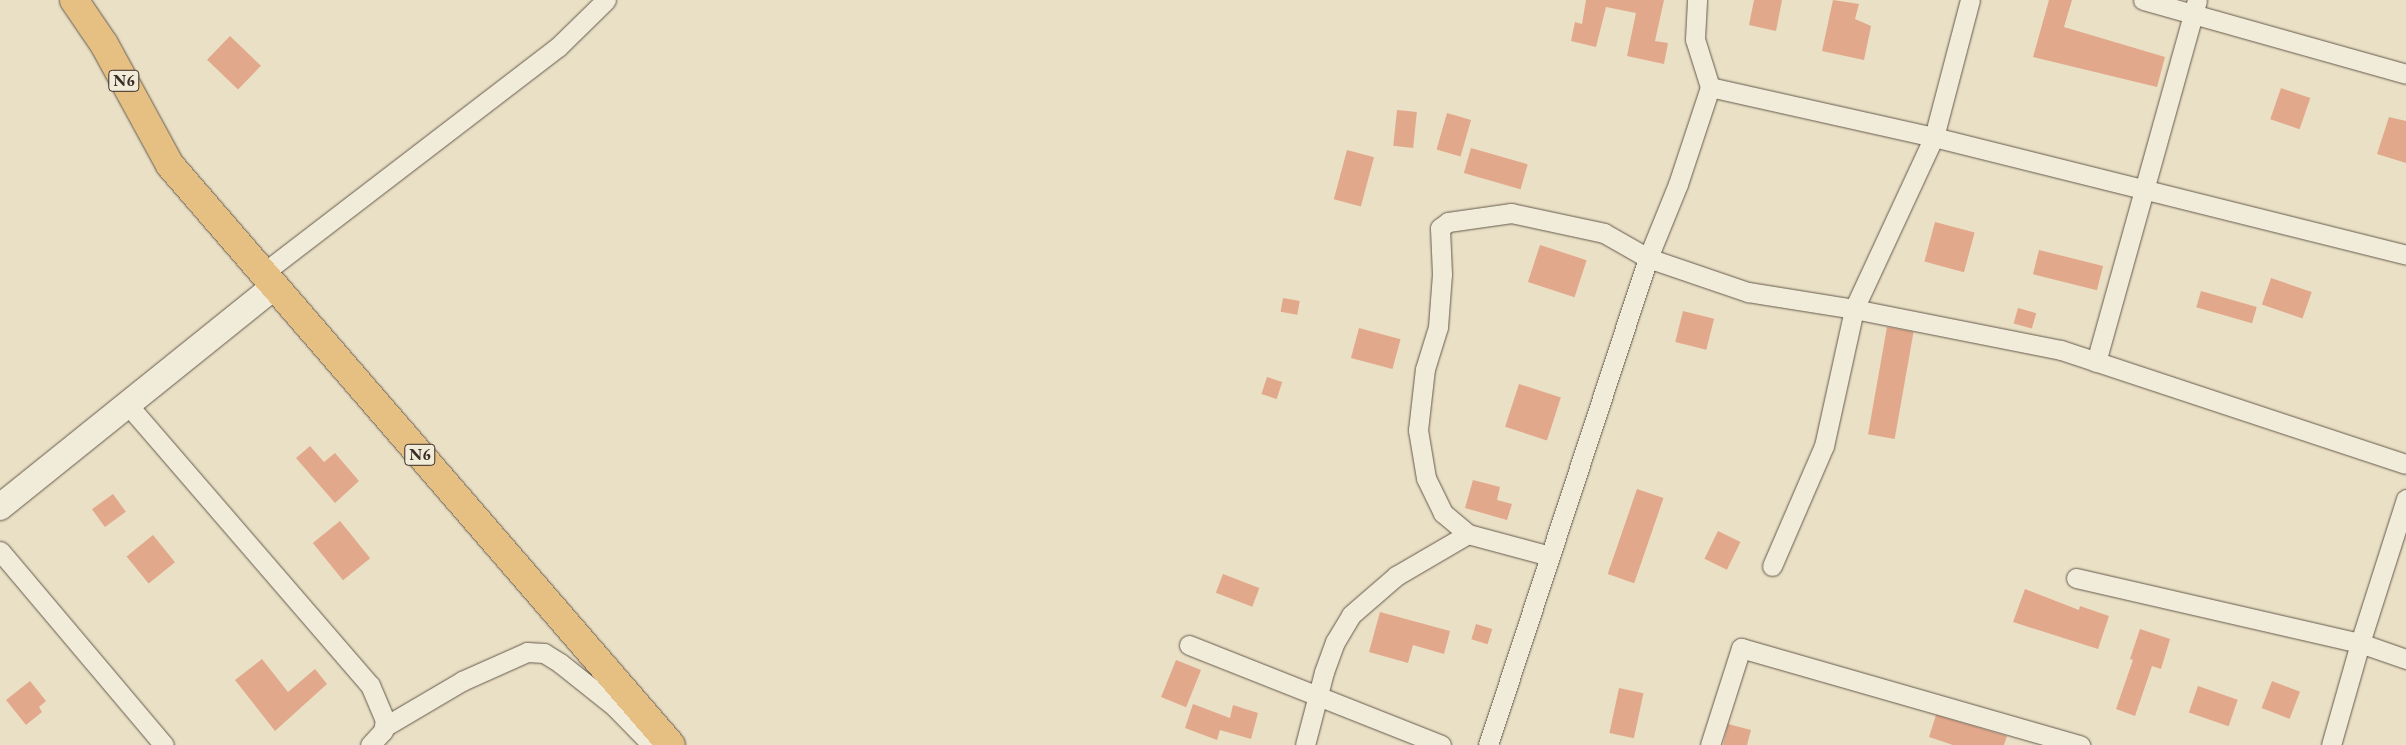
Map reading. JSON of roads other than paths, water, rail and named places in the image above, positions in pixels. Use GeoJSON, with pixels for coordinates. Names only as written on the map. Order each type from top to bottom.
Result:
{"type":"FeatureCollection","features":[{"type":"Feature","properties":{"kind":"highway","name":"N6"},"geometry":{"type":"LineString","coordinates":[[74,0],[104,44],[170,165],[671,745]]}},
{"type":"Feature","properties":{"kind":"street"},"geometry":{"type":"LineString","coordinates":[[0,507],[128,405],[268,280],[558,47],[606,0]]}},
{"type":"Feature","properties":{"kind":"street"},"geometry":{"type":"LineString","coordinates":[[1488,745],[1648,258],[1678,184],[1710,87],[1695,38],[1697,0]]}},
{"type":"Feature","properties":{"kind":"street"},"geometry":{"type":"LineString","coordinates":[[1772,566],[1824,446],[1854,309],[1934,137],[1970,0]]}},
{"type":"Feature","properties":{"kind":"street"},"geometry":{"type":"LineString","coordinates":[[2144,0],[2195,7],[2406,74]]}},
{"type":"Feature","properties":{"kind":"street"},"geometry":{"type":"LineString","coordinates":[[2096,362],[2146,190],[2195,7]]}},
{"type":"Feature","properties":{"kind":"street"},"geometry":{"type":"LineString","coordinates":[[1710,87],[1934,137],[2406,254]]}},
{"type":"Feature","properties":{"kind":"street"},"geometry":{"type":"LineString","coordinates":[[1550,556],[1468,534],[1443,513],[1426,478],[1418,430],[1425,370],[1438,327],[1442,274],[1440,228],[1448,222],[1473,216],[1511,213],[1604,233],[1648,258],[1748,292],[1854,309],[2061,350],[2406,464]]}},
{"type":"Feature","properties":{"kind":"street"},"geometry":{"type":"LineString","coordinates":[[128,405],[370,685],[385,716],[384,727]]}},
{"type":"Feature","properties":{"kind":"street"},"geometry":{"type":"LineString","coordinates":[[2331,745],[2360,643],[2406,499]]}},
{"type":"Feature","properties":{"kind":"street"},"geometry":{"type":"LineString","coordinates":[[1305,745],[1317,698],[1335,642],[1351,615],[1396,576],[1468,534]]}},
{"type":"Feature","properties":{"kind":"street"},"geometry":{"type":"LineString","coordinates":[[0,551],[164,745]]}},
{"type":"Feature","properties":{"kind":"street"},"geometry":{"type":"LineString","coordinates":[[2076,578],[2360,643],[2406,659]]}},
{"type":"Feature","properties":{"kind":"street"},"geometry":{"type":"LineString","coordinates":[[1189,645],[1317,698],[1442,745]]}},
{"type":"Feature","properties":{"kind":"street"},"geometry":{"type":"LineString","coordinates":[[1710,745],[1742,648],[2080,745]]}},
{"type":"Feature","properties":{"kind":"street"},"geometry":{"type":"LineString","coordinates":[[370,745],[384,727],[462,680],[506,659],[536,653],[544,653],[560,663],[614,706],[652,745]]}}]}
